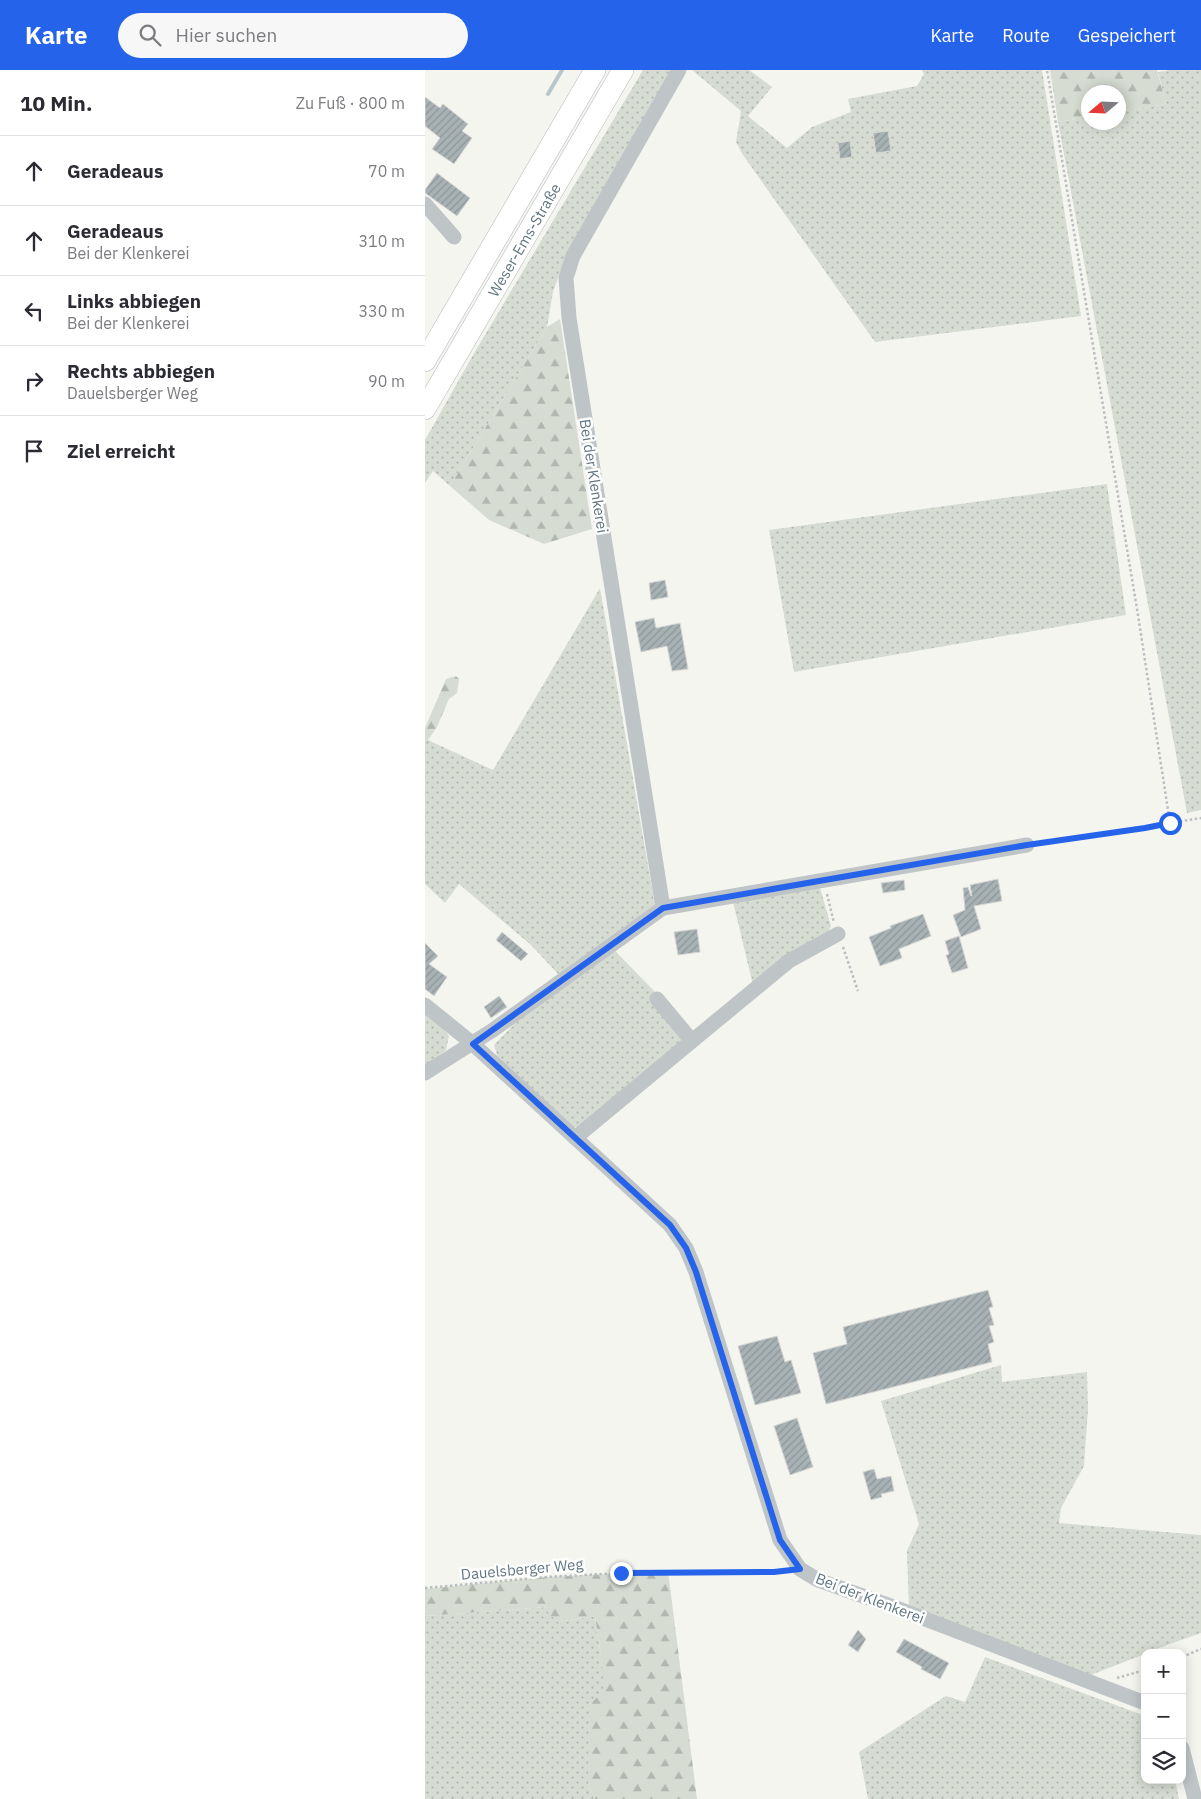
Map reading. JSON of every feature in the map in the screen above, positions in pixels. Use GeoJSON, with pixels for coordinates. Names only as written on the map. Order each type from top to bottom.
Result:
{"type":"FeatureCollection","features":[{"type":"Feature","properties":{"kind":"highway","name":"Weser-Ems-Straße"},"geometry":{"type":"LineString","coordinates":[[425,361],[595,70]]}},
{"type":"Feature","properties":{"kind":"highway","name":"Weser-Ems-Straße"},"geometry":{"type":"LineString","coordinates":[[425,409],[623,70]]}},
{"type":"Feature","properties":{"kind":"street","name":"Bei der Klenkerei"},"geometry":{"type":"LineString","coordinates":[[663,908],[570,328],[565,278],[573,256],[679,70]]}},
{"type":"Feature","properties":{"kind":"street"},"geometry":{"type":"LineString","coordinates":[[425,204],[454,237]]}},
{"type":"Feature","properties":{"kind":"street"},"geometry":{"type":"LineString","coordinates":[[425,1073],[473,1044],[663,908],[1027,845]]}},
{"type":"Feature","properties":{"kind":"street"},"geometry":{"type":"LineString","coordinates":[[575,1138],[789,961],[838,934]]}},
{"type":"Feature","properties":{"kind":"street"},"geometry":{"type":"LineString","coordinates":[[657,999],[692,1041]]}},
{"type":"Feature","properties":{"kind":"street","name":"Bei der Klenkerei"},"geometry":{"type":"LineString","coordinates":[[425,1005],[473,1044],[670,1225],[686,1248],[696,1272],[780,1540],[800,1569],[818,1580],[1141,1701]]}},
{"type":"Feature","properties":{"kind":"street"},"geometry":{"type":"LineString","coordinates":[[1186,1764],[1195,1799]]}},
{"type":"Feature","properties":{"kind":"path"},"geometry":{"type":"LineString","coordinates":[[1047,70],[1138,615],[1170,823]]}},
{"type":"Feature","properties":{"kind":"path"},"geometry":{"type":"LineString","coordinates":[[1027,845],[1201,818]]}},
{"type":"Feature","properties":{"kind":"path","name":"Dauelsberger Weg"},"geometry":{"type":"LineString","coordinates":[[425,1588],[547,1577],[621,1573],[774,1572],[800,1569]]}},
{"type":"Feature","properties":{"kind":"path"},"geometry":{"type":"LineString","coordinates":[[1186,1655],[1201,1649]]}},
{"type":"Feature","properties":{"kind":"path"},"geometry":{"type":"LineString","coordinates":[[1096,1684],[1141,1671]]}},
{"type":"Feature","properties":{"kind":"green space"},"geometry":{"type":"Polygon","coordinates":[[[643,70],[672,70],[566,256],[553,292],[547,327],[450,486],[433,471],[425,483],[425,440],[473,355],[643,70]]]}},
{"type":"Feature","properties":{"kind":"green space"},"geometry":{"type":"Polygon","coordinates":[[[692,70],[749,70],[772,87],[748,116],[787,148],[812,127],[851,112],[848,99],[917,86],[924,74],[922,70],[1042,70],[1081,316],[875,342],[743,155],[736,142],[741,111],[692,70]]]}},
{"type":"Feature","properties":{"kind":"green space"},"geometry":{"type":"Polygon","coordinates":[[[1050,70],[1157,70],[1166,104],[1126,111],[1126,85],[1081,85],[1081,118],[1058,122],[1050,70]]]}},
{"type":"Feature","properties":{"kind":"green space"},"geometry":{"type":"Polygon","coordinates":[[[1201,70],[1201,810],[1187,813],[1058,122],[1081,118],[1081,130],[1126,130],[1126,111],[1166,104],[1158,72],[1201,70]]]}},
{"type":"Feature","properties":{"kind":"green space"},"geometry":{"type":"Polygon","coordinates":[[[560,319],[592,529],[544,544],[489,520],[450,486],[547,327],[560,319]]]}},
{"type":"Feature","properties":{"kind":"green space"},"geometry":{"type":"Polygon","coordinates":[[[1107,484],[1126,615],[794,672],[769,530],[1107,484]]]}},
{"type":"Feature","properties":{"kind":"green space"},"geometry":{"type":"Polygon","coordinates":[[[600,588],[655,906],[560,976],[531,945],[459,884],[445,903],[425,884],[425,741],[428,740],[493,770],[600,588]]]}},
{"type":"Feature","properties":{"kind":"green space"},"geometry":{"type":"Polygon","coordinates":[[[456,676],[459,679],[457,693],[449,699],[437,727],[428,740],[425,741],[425,728],[446,679],[456,676]]]}},
{"type":"Feature","properties":{"kind":"green space"},"geometry":{"type":"Polygon","coordinates":[[[820,888],[831,926],[827,935],[753,985],[733,902],[820,888]]]}},
{"type":"Feature","properties":{"kind":"green space"},"geometry":{"type":"Polygon","coordinates":[[[614,950],[659,996],[685,1041],[577,1127],[573,1127],[498,1058],[494,1045],[523,1015],[614,950]]]}},
{"type":"Feature","properties":{"kind":"green space"},"geometry":{"type":"Polygon","coordinates":[[[425,1011],[440,1024],[449,1036],[446,1050],[425,1066],[425,1011]]]}},
{"type":"Feature","properties":{"kind":"green space"},"geometry":{"type":"Polygon","coordinates":[[[1001,1365],[1002,1382],[1087,1372],[1088,1409],[1084,1466],[1061,1508],[1059,1523],[1201,1535],[1201,1633],[1156,1649],[1141,1649],[1141,1656],[1088,1676],[909,1608],[907,1551],[919,1524],[881,1401],[1001,1365]]]}},
{"type":"Feature","properties":{"kind":"green space"},"geometry":{"type":"Polygon","coordinates":[[[668,1571],[697,1799],[594,1799],[588,1781],[589,1705],[603,1692],[603,1670],[595,1616],[558,1622],[548,1613],[547,1607],[425,1616],[425,1589],[548,1577],[668,1571]]]}},
{"type":"Feature","properties":{"kind":"green space"},"geometry":{"type":"Polygon","coordinates":[[[547,1607],[558,1622],[595,1616],[603,1670],[603,1692],[588,1781],[594,1799],[425,1799],[425,1616],[547,1607]]]}},
{"type":"Feature","properties":{"kind":"green space"},"geometry":{"type":"Polygon","coordinates":[[[985,1657],[1140,1714],[1141,1784],[1176,1784],[1179,1799],[868,1799],[859,1752],[946,1696],[965,1702],[985,1657]]]}},
{"type":"Feature","properties":{"kind":"building"},"geometry":{"type":"Polygon","coordinates":[[[425,97],[440,108],[443,104],[468,124],[462,131],[472,138],[454,164],[432,149],[440,138],[425,126],[425,97]]]}},
{"type":"Feature","properties":{"kind":"building"},"geometry":{"type":"Polygon","coordinates":[[[888,131],[891,151],[876,153],[873,133],[888,131]]]}},
{"type":"Feature","properties":{"kind":"building"},"geometry":{"type":"Polygon","coordinates":[[[850,141],[852,157],[840,159],[838,143],[850,141]]]}},
{"type":"Feature","properties":{"kind":"building"},"geometry":{"type":"Polygon","coordinates":[[[437,173],[470,198],[457,216],[425,193],[425,190],[437,173]]]}},
{"type":"Feature","properties":{"kind":"building"},"geometry":{"type":"Polygon","coordinates":[[[665,580],[668,597],[651,600],[649,583],[665,580]]]}},
{"type":"Feature","properties":{"kind":"building"},"geometry":{"type":"Polygon","coordinates":[[[654,618],[656,628],[680,623],[688,669],[672,671],[667,646],[641,652],[635,622],[654,618]]]}},
{"type":"Feature","properties":{"kind":"building"},"geometry":{"type":"Polygon","coordinates":[[[998,879],[1002,901],[974,906],[981,929],[961,937],[953,915],[965,910],[963,888],[968,887],[972,896],[970,885],[998,879]]]}},
{"type":"Feature","properties":{"kind":"building"},"geometry":{"type":"Polygon","coordinates":[[[904,880],[905,890],[883,893],[881,883],[904,880]]]}},
{"type":"Feature","properties":{"kind":"building"},"geometry":{"type":"Polygon","coordinates":[[[923,914],[931,936],[899,949],[902,958],[880,966],[869,937],[891,928],[890,926],[923,914]]]}},
{"type":"Feature","properties":{"kind":"building"},"geometry":{"type":"Polygon","coordinates":[[[697,929],[700,952],[678,955],[674,932],[697,929]]]}},
{"type":"Feature","properties":{"kind":"building"},"geometry":{"type":"Polygon","coordinates":[[[502,932],[528,954],[521,961],[496,940],[502,932]]]}},
{"type":"Feature","properties":{"kind":"building"},"geometry":{"type":"Polygon","coordinates":[[[959,936],[968,968],[952,973],[946,955],[949,954],[945,941],[959,936]]]}},
{"type":"Feature","properties":{"kind":"building"},"geometry":{"type":"Polygon","coordinates":[[[425,943],[438,956],[429,964],[447,977],[434,996],[425,989],[425,943]]]}},
{"type":"Feature","properties":{"kind":"building"},"geometry":{"type":"Polygon","coordinates":[[[499,996],[507,1007],[491,1018],[484,1007],[499,996]]]}},
{"type":"Feature","properties":{"kind":"building"},"geometry":{"type":"Polygon","coordinates":[[[988,1290],[993,1307],[989,1308],[994,1325],[989,1326],[994,1342],[988,1344],[992,1362],[826,1404],[813,1353],[847,1344],[843,1327],[988,1290]]]}},
{"type":"Feature","properties":{"kind":"building"},"geometry":{"type":"Polygon","coordinates":[[[777,1336],[785,1362],[791,1360],[801,1393],[755,1405],[738,1346],[777,1336]]]}},
{"type":"Feature","properties":{"kind":"building"},"geometry":{"type":"Polygon","coordinates":[[[797,1418],[813,1467],[790,1475],[774,1426],[797,1418]]]}},
{"type":"Feature","properties":{"kind":"building"},"geometry":{"type":"Polygon","coordinates":[[[874,1469],[877,1479],[891,1476],[894,1491],[881,1494],[882,1497],[871,1500],[863,1472],[874,1469]]]}},
{"type":"Feature","properties":{"kind":"building"},"geometry":{"type":"Polygon","coordinates":[[[858,1630],[866,1639],[858,1652],[848,1645],[858,1630]]]}},
{"type":"Feature","properties":{"kind":"building"},"geometry":{"type":"Polygon","coordinates":[[[904,1639],[949,1663],[940,1679],[896,1652],[904,1639]]]}},
{"type":"Feature","properties":{"kind":"waterway"},"geometry":{"type":"LineString","coordinates":[[548,94],[562,70]]}},
{"type":"Feature","properties":{"kind":"route"},"geometry":{"type":"LineString","coordinates":[[621,1573],[668,1571],[774,1572],[800,1569],[780,1540],[696,1272],[686,1248],[670,1225],[473,1044],[663,908],[1027,845],[1170,823]]}}]}
